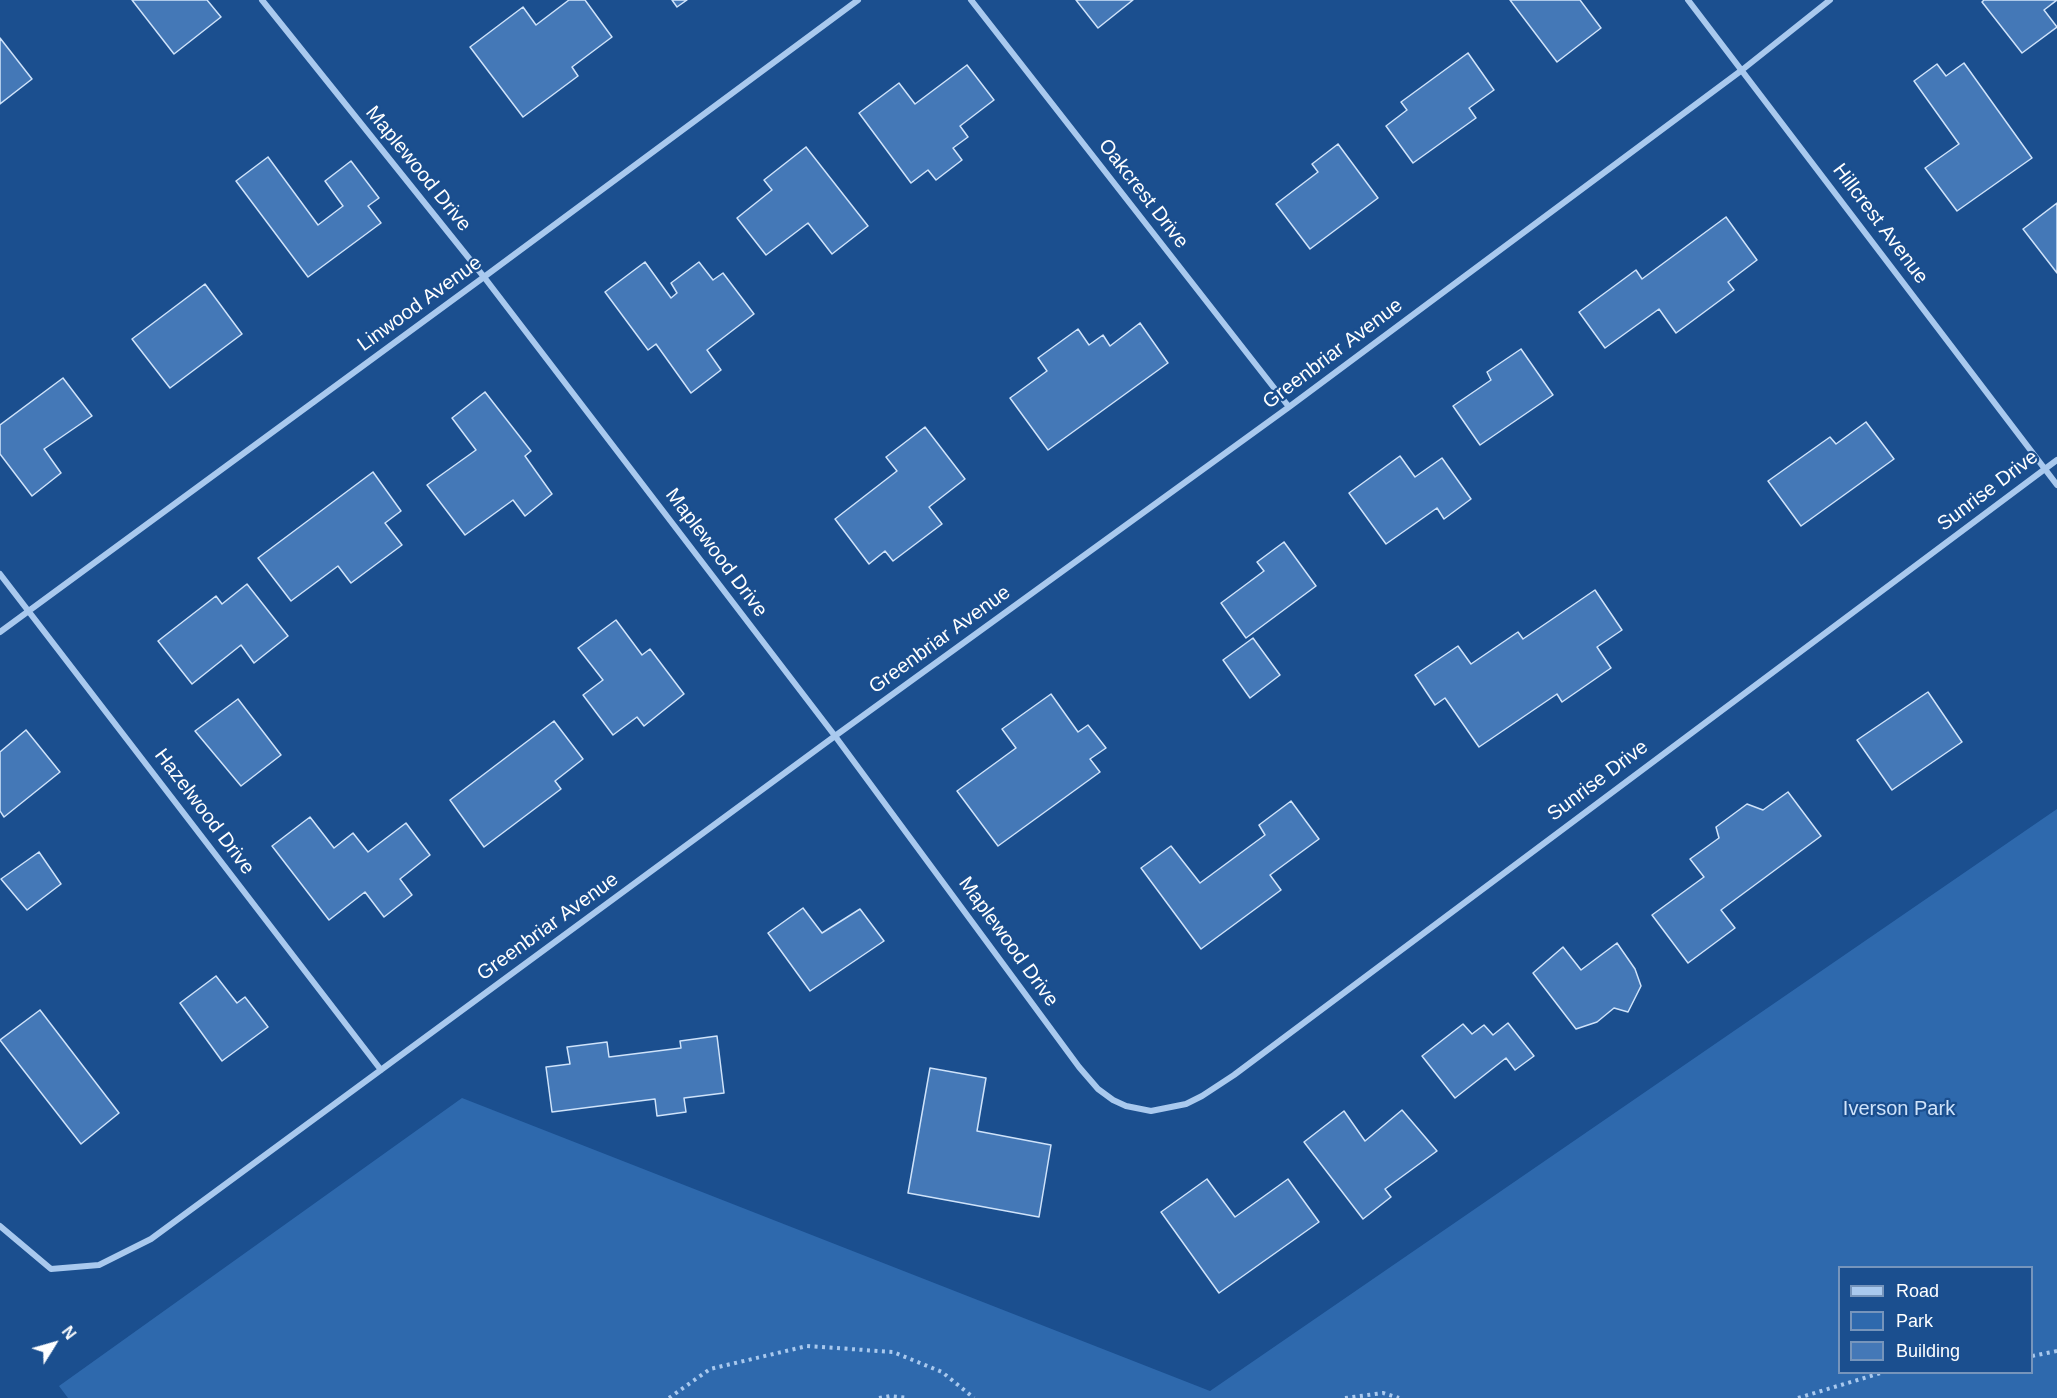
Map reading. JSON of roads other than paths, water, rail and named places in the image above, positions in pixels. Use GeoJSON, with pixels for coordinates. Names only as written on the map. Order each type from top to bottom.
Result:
{"type":"FeatureCollection","features":[{"type":"Feature","properties":{"kind":"street","name":"Maplewood Drive"},"geometry":{"type":"LineString","coordinates":[[262,0],[484,278],[835,736],[1079,1067],[1098,1089],[1113,1100],[1126,1106],[1151,1110]]}},
{"type":"Feature","properties":{"kind":"street","name":"Linwood Avenue"},"geometry":{"type":"LineString","coordinates":[[0,632],[484,278],[858,0]]}},
{"type":"Feature","properties":{"kind":"street","name":"Oakcrest Drive"},"geometry":{"type":"LineString","coordinates":[[971,0],[1289,408]]}},
{"type":"Feature","properties":{"kind":"street","name":"Hillcrest Avenue"},"geometry":{"type":"LineString","coordinates":[[1688,0],[2057,485]]}},
{"type":"Feature","properties":{"kind":"street","name":"Greenbriar Avenue"},"geometry":{"type":"LineString","coordinates":[[0,1226],[51,1269],[99,1265],[151,1239],[835,736],[1289,408],[1742,70],[1830,0]]}},
{"type":"Feature","properties":{"kind":"street","name":"Sunrise Drive"},"geometry":{"type":"LineString","coordinates":[[1151,1110],[1186,1104],[1234,1075],[2057,460]]}},
{"type":"Feature","properties":{"kind":"street","name":"Hazelwood Drive"},"geometry":{"type":"LineString","coordinates":[[0,574],[381,1070]]}},
{"type":"Feature","properties":{"kind":"park label","name":"Iverson Park"},"geometry":{"type":"Point","coordinates":[1899,1109]}}]}
